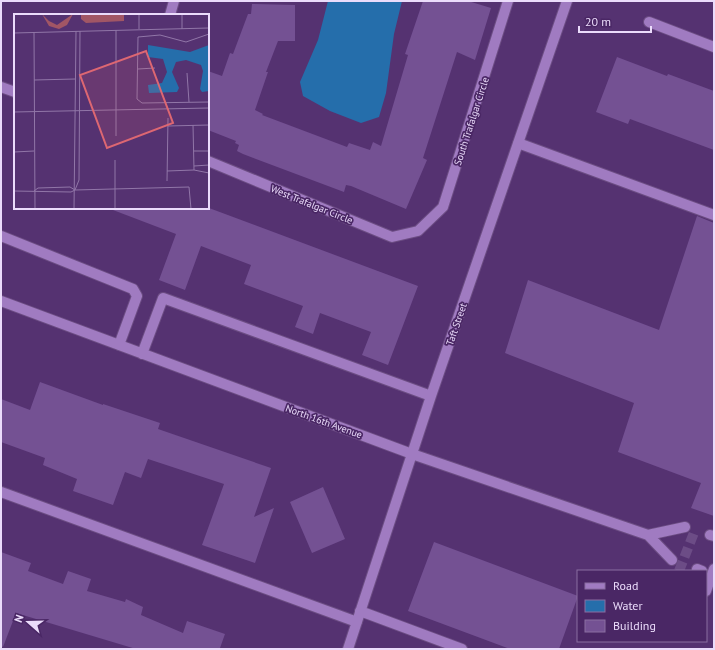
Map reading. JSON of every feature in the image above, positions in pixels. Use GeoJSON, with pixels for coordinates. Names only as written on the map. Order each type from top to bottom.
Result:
{"type":"FeatureCollection","features":[{"type":"Feature","properties":{"kind":"street"},"geometry":{"type":"LineString","coordinates":[[170,14],[174,1]]}},
{"type":"Feature","properties":{"kind":"street","name":"South Trafalgar Circle"},"geometry":{"type":"LineString","coordinates":[[418,231],[443,207],[508,1]]}},
{"type":"Feature","properties":{"kind":"street","name":"Taft Street"},"geometry":{"type":"LineString","coordinates":[[348,649],[431,396],[567,1]]}},
{"type":"Feature","properties":{"kind":"street"},"geometry":{"type":"LineString","coordinates":[[649,22],[714,47]]}},
{"type":"Feature","properties":{"kind":"street"},"geometry":{"type":"LineString","coordinates":[[1,87],[14,92]]}},
{"type":"Feature","properties":{"kind":"street"},"geometry":{"type":"LineString","coordinates":[[518,142],[714,215]]}},
{"type":"Feature","properties":{"kind":"street","name":"West Trafalgar Circle"},"geometry":{"type":"LineString","coordinates":[[209,161],[392,237],[418,231]]}},
{"type":"Feature","properties":{"kind":"street"},"geometry":{"type":"LineString","coordinates":[[1,236],[133,289],[137,296],[120,345]]}},
{"type":"Feature","properties":{"kind":"street"},"geometry":{"type":"LineString","coordinates":[[142,354],[163,298],[431,396]]}},
{"type":"Feature","properties":{"kind":"street","name":"North 16th Avenue"},"geometry":{"type":"LineString","coordinates":[[1,301],[412,454],[648,535]]}},
{"type":"Feature","properties":{"kind":"street"},"geometry":{"type":"LineString","coordinates":[[1,492],[357,622]]}},
{"type":"Feature","properties":{"kind":"street"},"geometry":{"type":"LineString","coordinates":[[648,535],[685,527]]}},
{"type":"Feature","properties":{"kind":"street"},"geometry":{"type":"LineString","coordinates":[[648,535],[672,560]]}},
{"type":"Feature","properties":{"kind":"street"},"geometry":{"type":"LineString","coordinates":[[360,611],[462,649]]}},
{"type":"Feature","properties":{"kind":"water"},"geometry":{"type":"Polygon","coordinates":[[[328,1],[402,1],[394,34],[386,93],[379,117],[361,123],[330,111],[303,96],[300,82],[318,40],[328,1]]]}},
{"type":"Feature","properties":{"kind":"building"},"geometry":{"type":"Polygon","coordinates":[[[423,1],[468,1],[491,8],[475,60],[457,52],[423,158],[427,160],[406,209],[351,186],[346,185],[344,192],[243,154],[237,151],[239,145],[235,143],[236,141],[209,130],[209,71],[222,76],[230,53],[233,54],[248,14],[251,14],[252,4],[295,5],[295,41],[278,41],[266,72],[268,72],[255,110],[263,114],[262,115],[347,147],[349,143],[370,150],[373,142],[381,146],[408,55],[405,54],[423,1]]]}},
{"type":"Feature","properties":{"kind":"building"},"geometry":{"type":"Polygon","coordinates":[[[617,57],[667,76],[668,74],[714,91],[714,150],[630,119],[628,124],[596,112],[617,57]]]}},
{"type":"Feature","properties":{"kind":"building"},"geometry":{"type":"Polygon","coordinates":[[[209,208],[418,286],[388,365],[362,355],[371,332],[320,313],[313,334],[295,327],[303,306],[244,284],[251,265],[201,246],[185,290],[159,280],[176,234],[113,210],[209,208]]]}},
{"type":"Feature","properties":{"kind":"building"},"geometry":{"type":"Polygon","coordinates":[[[697,216],[714,223],[714,516],[691,508],[701,483],[618,452],[634,403],[505,353],[528,280],[659,330],[697,216]]]}},
{"type":"Feature","properties":{"kind":"building"},"geometry":{"type":"Polygon","coordinates":[[[40,382],[103,405],[160,423],[158,429],[271,468],[254,517],[274,508],[255,563],[202,545],[224,484],[148,459],[141,478],[125,472],[113,505],[73,491],[77,479],[43,465],[45,458],[1,442],[1,399],[30,410],[40,382]]]}},
{"type":"Feature","properties":{"kind":"building"},"geometry":{"type":"Polygon","coordinates":[[[323,487],[345,539],[312,553],[290,502],[323,487]]]}},
{"type":"Feature","properties":{"kind":"building"},"geometry":{"type":"Polygon","coordinates":[[[434,542],[577,596],[559,649],[510,649],[408,611],[434,542]]]}},
{"type":"Feature","properties":{"kind":"building"},"geometry":{"type":"Polygon","coordinates":[[[1,552],[31,563],[28,571],[63,584],[68,571],[91,579],[87,591],[125,602],[126,599],[143,607],[141,615],[183,633],[187,621],[225,634],[220,648],[222,649],[136,649],[16,613],[3,647],[1,646],[1,552]]]}},
{"type":"Feature","properties":{"kind":"tunnel"},"geometry":{"type":"LineString","coordinates":[[679,570],[695,530]]}}]}
